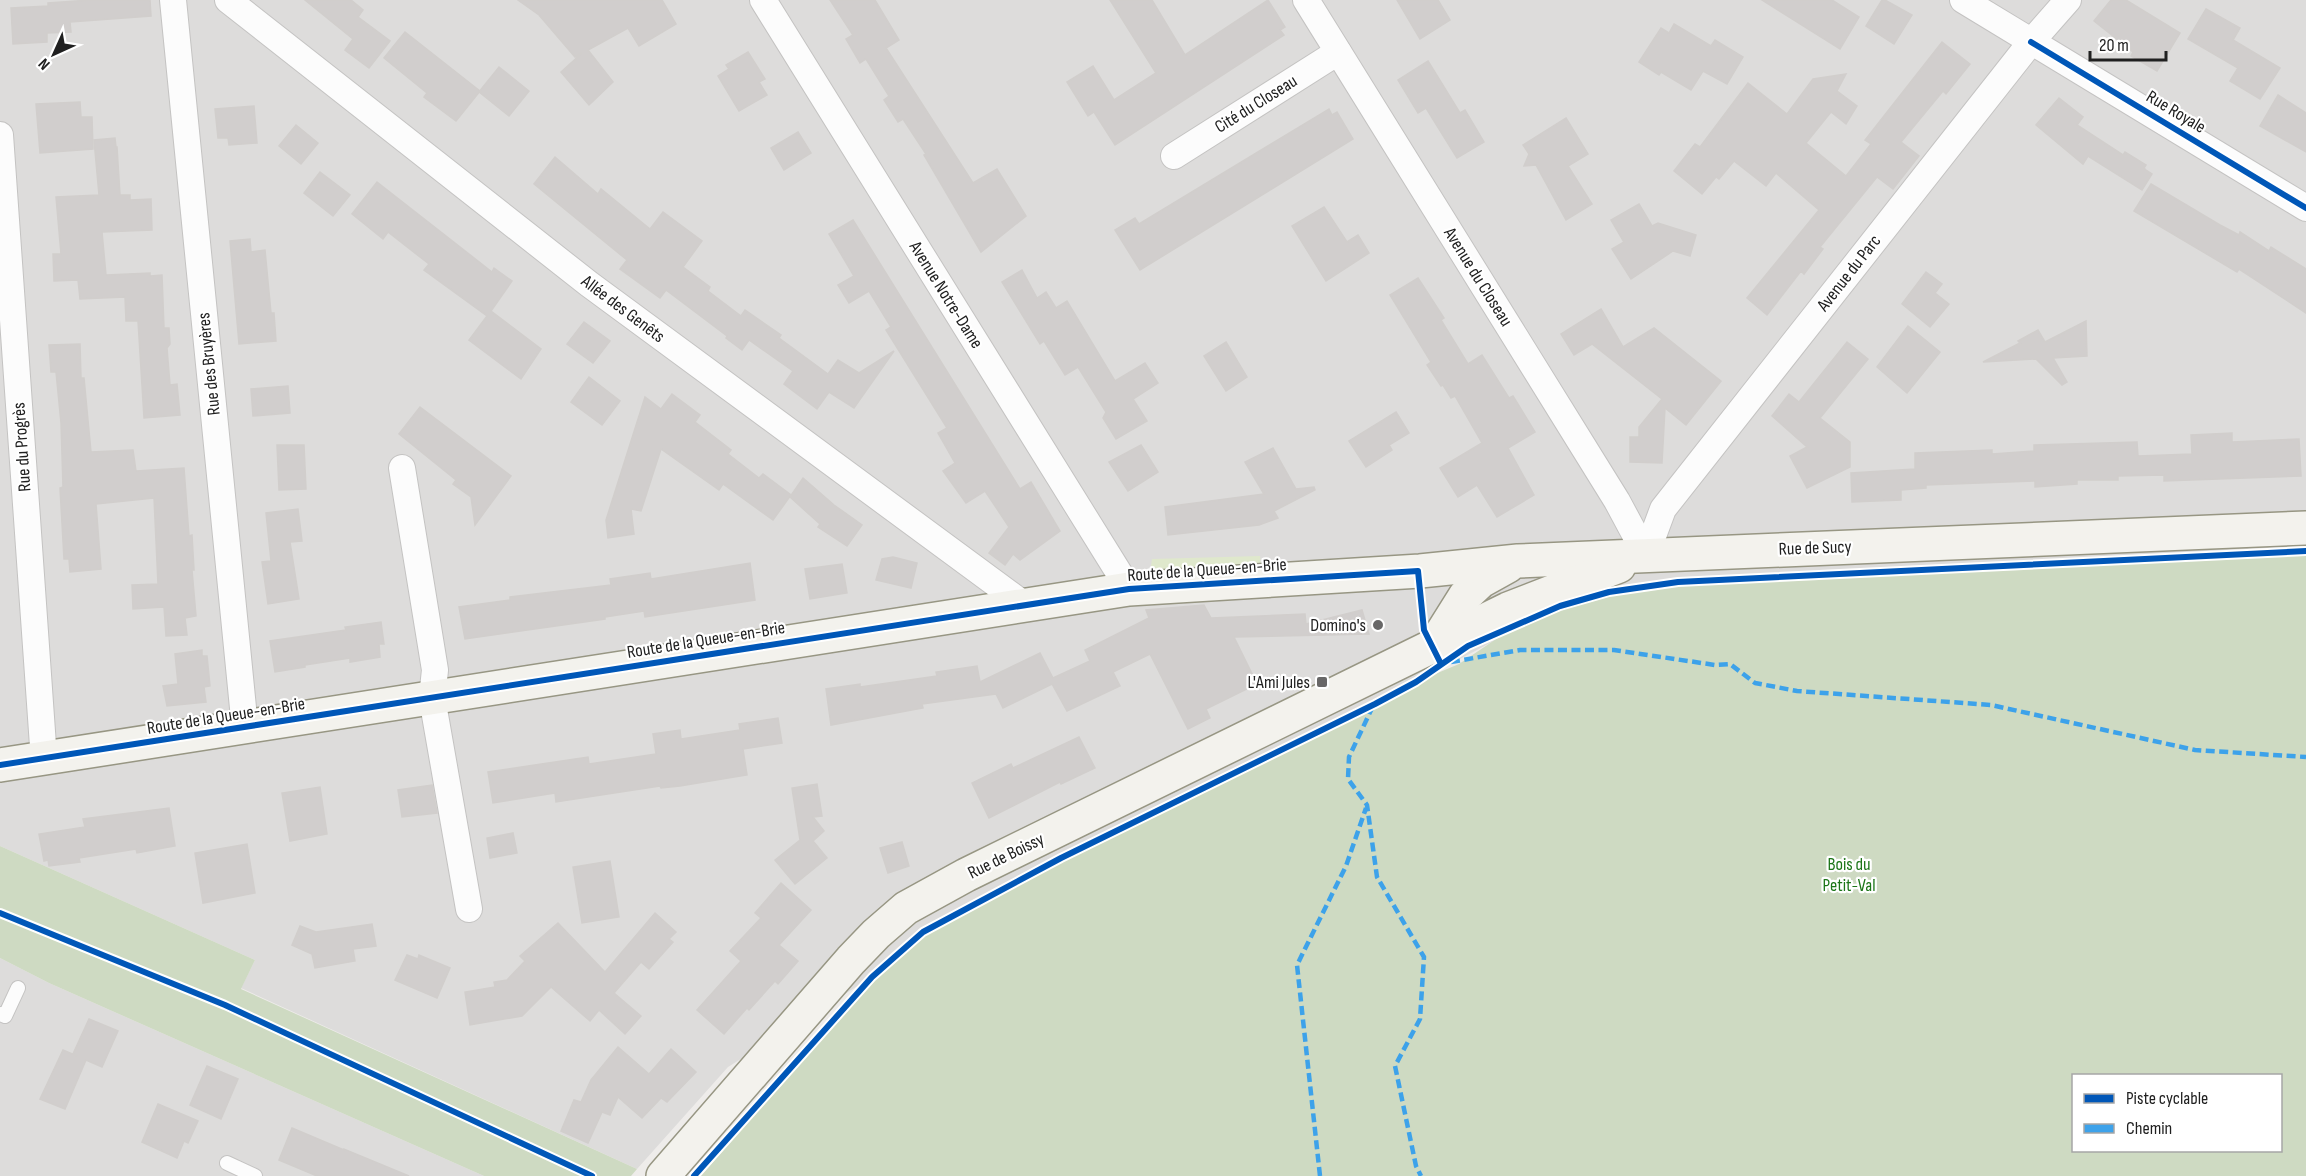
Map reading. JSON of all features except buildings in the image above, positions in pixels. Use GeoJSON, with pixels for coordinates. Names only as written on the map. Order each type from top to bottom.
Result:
{"type":"FeatureCollection","features":[{"type":"Feature","properties":{"kind":"main road","name":"Rue de Sucy"},"geometry":{"type":"LineString","coordinates":[[1420,571],[1518,561],[2306,528]]}},
{"type":"Feature","properties":{"kind":"main road","name":"Rue de Boissy"},"geometry":{"type":"LineString","coordinates":[[663,1176],[851,960],[906,908],[966,875],[1509,609],[1646,555]]}},
{"type":"Feature","properties":{"kind":"main road"},"geometry":{"type":"LineString","coordinates":[[1432,647],[1465,596],[1480,581],[1518,561]]}},
{"type":"Feature","properties":{"kind":"main road","name":"Route de la Queue-en-Brie"},"geometry":{"type":"LineString","coordinates":[[0,765],[1129,590],[1420,571]]}},
{"type":"Feature","properties":{"kind":"main road"},"geometry":{"type":"LineString","coordinates":[[1420,571],[1465,596],[1509,609]]}},
{"type":"Feature","properties":{"kind":"street","name":"Rue des Bruyères"},"geometry":{"type":"LineString","coordinates":[[172,0],[245,728]]}},
{"type":"Feature","properties":{"kind":"street","name":"Allée des Genêts"},"geometry":{"type":"LineString","coordinates":[[228,0],[589,284],[1026,606]]}},
{"type":"Feature","properties":{"kind":"street","name":"Avenue Notre-Dame"},"geometry":{"type":"LineString","coordinates":[[763,0],[1129,590]]}},
{"type":"Feature","properties":{"kind":"street","name":"Avenue du Closeau"},"geometry":{"type":"LineString","coordinates":[[1306,0],[1617,501],[1646,555]]}},
{"type":"Feature","properties":{"kind":"street","name":"Rue Royale"},"geometry":{"type":"LineString","coordinates":[[1963,0],[2306,208]]}},
{"type":"Feature","properties":{"kind":"street","name":"Avenue du Parc"},"geometry":{"type":"LineString","coordinates":[[1646,555],[1663,509],[2031,42],[2068,0]]}},
{"type":"Feature","properties":{"kind":"street","name":"Cité du Closeau"},"geometry":{"type":"LineString","coordinates":[[1174,156],[1338,52]]}},
{"type":"Feature","properties":{"kind":"street","name":"Rue du Progrès"},"geometry":{"type":"LineString","coordinates":[[0,135],[44,760]]}},
{"type":"Feature","properties":{"kind":"street"},"geometry":{"type":"LineString","coordinates":[[402,468],[435,670],[432,698],[469,909]]}},
{"type":"Feature","properties":{"kind":"lane"},"geometry":{"type":"LineString","coordinates":[[0,1014],[5,1016],[18,988]]}},
{"type":"Feature","properties":{"kind":"lane"},"geometry":{"type":"LineString","coordinates":[[227,1163],[255,1176]]}},
{"type":"Feature","properties":{"kind":"shaded area"},"geometry":{"type":"Polygon","coordinates":[[[0,0],[2306,0],[2306,553],[1678,582],[1609,592],[1560,606],[1375,704],[1061,858],[923,932],[872,977],[728,1067],[637,1169],[241,988],[255,960],[0,846],[0,0]]]}},
{"type":"Feature","properties":{"kind":"shaded area"},"geometry":{"type":"Polygon","coordinates":[[[0,958],[49,983],[484,1176],[0,1176],[0,958]]]}},
{"type":"Feature","properties":{"kind":"green space","name":"Bois du Petit-Val"},"geometry":{"type":"Polygon","coordinates":[[[2306,553],[2306,1176],[701,1176],[872,977],[923,932],[1061,858],[1416,682],[1459,664],[1517,625],[1560,606],[1609,592],[1678,582],[2306,553]]]}},
{"type":"Feature","properties":{"kind":"green space"},"geometry":{"type":"Polygon","coordinates":[[[1260,556],[1261,566],[1155,573],[1151,566],[1152,559],[1260,556]]]}},
{"type":"Feature","properties":{"kind":"green space"},"geometry":{"type":"Polygon","coordinates":[[[0,846],[255,960],[241,989],[637,1169],[631,1176],[484,1176],[49,983],[0,958],[0,846]]]}},
{"type":"Feature","properties":{"kind":"marked path"},"geometry":{"type":"LineString","coordinates":[[1451,662],[1520,650],[1614,650],[1715,665],[1730,664],[1755,683],[1797,691],[1991,705],[2195,750],[2306,757]]}},
{"type":"Feature","properties":{"kind":"marked path"},"geometry":{"type":"LineString","coordinates":[[1373,706],[1349,757],[1348,779],[1367,805],[1377,877],[1424,957],[1420,1019],[1395,1066],[1416,1166],[1421,1176]]}},
{"type":"Feature","properties":{"kind":"marked path"},"geometry":{"type":"LineString","coordinates":[[1320,1176],[1297,965],[1346,866],[1366,808]]}},
{"type":"Feature","properties":{"kind":"cycle path"},"geometry":{"type":"LineString","coordinates":[[2031,42],[2306,208]]}},
{"type":"Feature","properties":{"kind":"cycle path"},"geometry":{"type":"LineString","coordinates":[[694,1176],[872,977],[923,932],[1061,858],[1375,704],[1416,682],[1468,646],[1560,606],[1609,592],[1678,582],[2306,551]]}},
{"type":"Feature","properties":{"kind":"cycle path"},"geometry":{"type":"LineString","coordinates":[[0,765],[1129,589],[1418,571],[1424,630],[1441,664]]}},
{"type":"Feature","properties":{"kind":"cycle path"},"geometry":{"type":"LineString","coordinates":[[0,913],[225,1005],[592,1176]]}},
{"type":"Feature","properties":{"kind":"place","name":"Domino's"},"geometry":{"type":"Point","coordinates":[1378,625]}},
{"type":"Feature","properties":{"kind":"place","name":"L'Ami Jules"},"geometry":{"type":"Point","coordinates":[1322,682]}}]}
